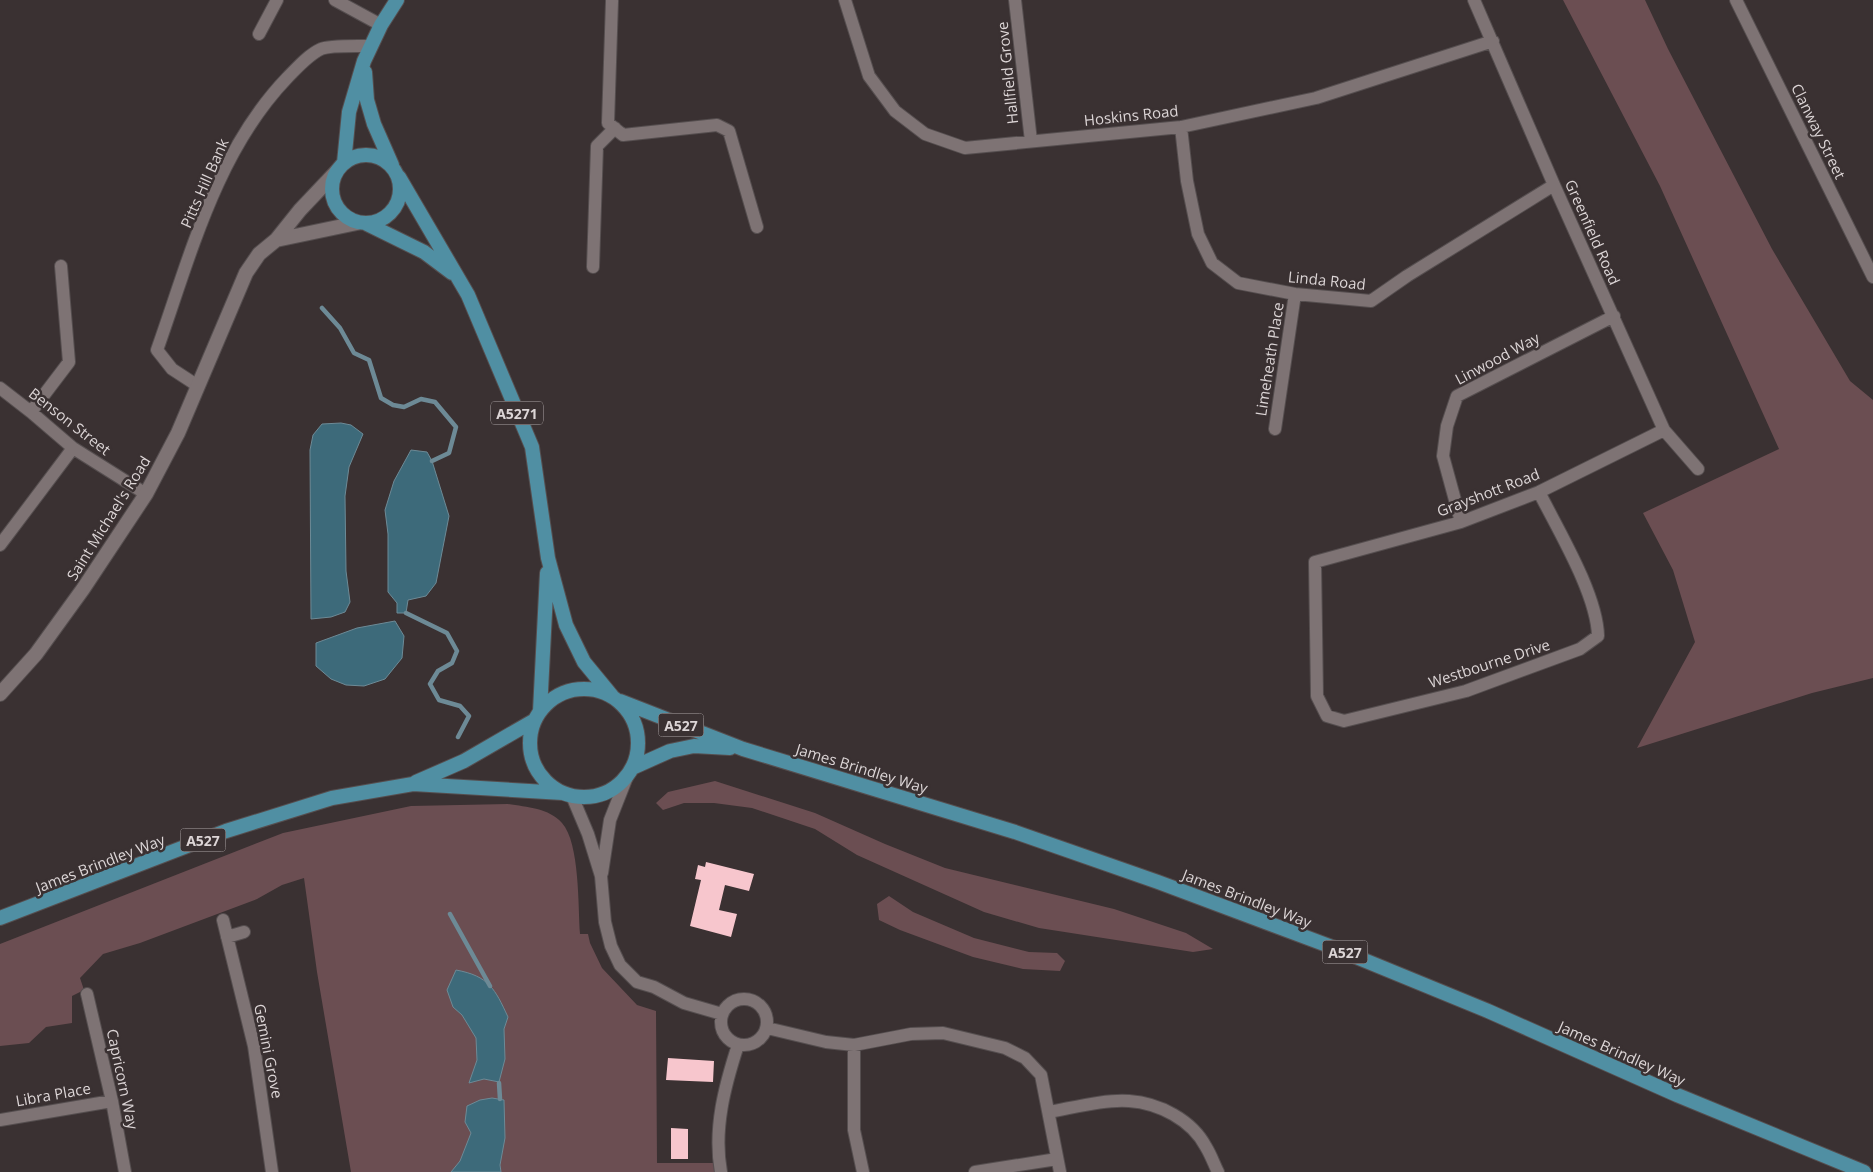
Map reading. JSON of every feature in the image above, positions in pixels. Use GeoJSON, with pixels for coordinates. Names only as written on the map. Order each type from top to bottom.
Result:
{"type":"FeatureCollection","features":[{"type":"Feature","properties":{"kind":"main road","name":"A5271"},"geometry":{"type":"LineString","coordinates":[[340,167],[349,112],[364,61],[381,25],[397,0]]}},
{"type":"Feature","properties":{"kind":"main road","name":"A5271"},"geometry":{"type":"LineString","coordinates":[[364,61],[367,100],[374,124],[396,172],[468,295],[532,447],[548,558],[566,625],[584,662],[616,699]]}},
{"type":"Feature","properties":{"kind":"main road"},"geometry":{"type":"LineString","coordinates":[[366,154],[377,156],[396,172],[401,189],[400,197],[395,208],[387,217],[379,222],[362,223],[346,218],[340,212],[334,202],[332,186],[340,167],[354,157],[366,154]]}},
{"type":"Feature","properties":{"kind":"main road","name":"A5271"},"geometry":{"type":"LineString","coordinates":[[362,223],[424,252],[456,277]]}},
{"type":"Feature","properties":{"kind":"main road","name":"A5271"},"geometry":{"type":"LineString","coordinates":[[537,716],[548,558]]}},
{"type":"Feature","properties":{"kind":"main road","name":"A527"},"geometry":{"type":"LineString","coordinates":[[537,716],[546,703],[562,693],[580,688],[599,690],[616,699],[631,715],[638,736],[638,754],[630,773],[613,789],[595,796],[568,794]]}},
{"type":"Feature","properties":{"kind":"main road","name":"James Brindley Way"},"geometry":{"type":"LineString","coordinates":[[616,699],[743,748],[1014,832],[1158,882],[1332,947],[1488,1011],[1677,1095],[1864,1172]]}},
{"type":"Feature","properties":{"kind":"main road"},"geometry":{"type":"LineString","coordinates":[[537,716],[530,742],[533,762],[538,772],[552,786],[568,794]]}},
{"type":"Feature","properties":{"kind":"main road","name":"James Brindley Way"},"geometry":{"type":"LineString","coordinates":[[413,784],[464,760],[537,716]]}},
{"type":"Feature","properties":{"kind":"main road","name":"James Brindley Way"},"geometry":{"type":"LineString","coordinates":[[630,773],[670,751],[694,746],[743,748]]}},
{"type":"Feature","properties":{"kind":"main road","name":"James Brindley Way"},"geometry":{"type":"LineString","coordinates":[[0,918],[226,831],[332,798],[413,784],[568,794]]}},
{"type":"Feature","properties":{"kind":"street"},"geometry":{"type":"LineString","coordinates":[[259,34],[277,0]]}},
{"type":"Feature","properties":{"kind":"street"},"geometry":{"type":"LineString","coordinates":[[335,0],[381,25]]}},
{"type":"Feature","properties":{"kind":"street"},"geometry":{"type":"LineString","coordinates":[[614,0],[608,123],[623,135],[716,125],[728,131],[757,227]]}},
{"type":"Feature","properties":{"kind":"street","name":"Hoskins Road"},"geometry":{"type":"LineString","coordinates":[[846,0],[869,76],[895,110],[925,134],[966,148],[1181,126],[1316,98],[1493,41]]}},
{"type":"Feature","properties":{"kind":"street","name":"Hallfield Grove"},"geometry":{"type":"LineString","coordinates":[[1015,0],[1031,141]]}},
{"type":"Feature","properties":{"kind":"street","name":"Greenfield Road"},"geometry":{"type":"LineString","coordinates":[[1474,0],[1554,185],[1664,430],[1698,469]]}},
{"type":"Feature","properties":{"kind":"street","name":"Clanway Street"},"geometry":{"type":"LineString","coordinates":[[1736,0],[1873,276]]}},
{"type":"Feature","properties":{"kind":"street","name":"Pitts Hill Bank"},"geometry":{"type":"LineString","coordinates":[[198,386],[172,369],[158,350],[208,206],[233,151],[273,93],[308,58],[322,48],[370,46]]}},
{"type":"Feature","properties":{"kind":"street","name":"Linda Road"},"geometry":{"type":"LineString","coordinates":[[1181,126],[1187,181],[1198,234],[1212,264],[1238,282],[1295,294],[1371,301],[1554,185]]}},
{"type":"Feature","properties":{"kind":"street"},"geometry":{"type":"LineString","coordinates":[[593,267],[598,146],[615,128]]}},
{"type":"Feature","properties":{"kind":"street","name":"Saint Michael's Road"},"geometry":{"type":"LineString","coordinates":[[0,694],[36,654],[83,589],[146,494],[178,433],[246,274],[259,254],[276,240],[300,210],[340,167]]}},
{"type":"Feature","properties":{"kind":"street","name":"Saint Michael's Road"},"geometry":{"type":"LineString","coordinates":[[276,240],[362,223]]}},
{"type":"Feature","properties":{"kind":"street"},"geometry":{"type":"LineString","coordinates":[[31,412],[69,362],[62,266]]}},
{"type":"Feature","properties":{"kind":"street","name":"Limeheath Place"},"geometry":{"type":"LineString","coordinates":[[1275,429],[1295,294]]}},
{"type":"Feature","properties":{"kind":"street","name":"Linwood Way"},"geometry":{"type":"LineString","coordinates":[[1461,522],[1443,456],[1447,426],[1457,396],[1614,316]]}},
{"type":"Feature","properties":{"kind":"street","name":"Benson Street"},"geometry":{"type":"LineString","coordinates":[[0,388],[73,448],[146,494]]}},
{"type":"Feature","properties":{"kind":"street","name":"Grayshott Road"},"geometry":{"type":"LineString","coordinates":[[1315,562],[1461,522],[1539,492],[1664,430]]}},
{"type":"Feature","properties":{"kind":"street"},"geometry":{"type":"LineString","coordinates":[[0,545],[73,448]]}},
{"type":"Feature","properties":{"kind":"street","name":"Westbourne Drive"},"geometry":{"type":"LineString","coordinates":[[1315,562],[1317,696],[1327,716],[1344,721],[1466,691],[1580,649],[1598,636],[1598,622],[1584,581],[1539,492]]}},
{"type":"Feature","properties":{"kind":"street"},"geometry":{"type":"LineString","coordinates":[[630,773],[610,820],[601,876],[604,922],[611,946],[620,965],[636,982],[654,987],[684,1003],[722,1014]]}},
{"type":"Feature","properties":{"kind":"street"},"geometry":{"type":"LineString","coordinates":[[568,794],[588,834],[601,876]]}},
{"type":"Feature","properties":{"kind":"street","name":"Gemini Grove"},"geometry":{"type":"LineString","coordinates":[[222,920],[254,1046],[272,1172]]}},
{"type":"Feature","properties":{"kind":"street"},"geometry":{"type":"LineString","coordinates":[[227,937],[244,932]]}},
{"type":"Feature","properties":{"kind":"street","name":"Capricorn Way"},"geometry":{"type":"LineString","coordinates":[[87,994],[112,1101],[125,1172]]}},
{"type":"Feature","properties":{"kind":"street"},"geometry":{"type":"LineString","coordinates":[[750,999],[759,1003],[765,1010],[768,1019],[767,1028],[762,1038],[754,1043],[738,1045],[729,1040],[723,1032],[720,1022],[722,1014],[727,1005],[734,1000],[750,999]]}},
{"type":"Feature","properties":{"kind":"street"},"geometry":{"type":"LineString","coordinates":[[767,1028],[826,1042],[854,1045],[911,1034],[943,1033],[1005,1048],[1025,1058],[1041,1075],[1060,1172]]}},
{"type":"Feature","properties":{"kind":"street"},"geometry":{"type":"LineString","coordinates":[[721,1172],[718,1138],[721,1111],[738,1045]]}},
{"type":"Feature","properties":{"kind":"street"},"geometry":{"type":"LineString","coordinates":[[854,1045],[854,1130],[863,1172]]}},
{"type":"Feature","properties":{"kind":"street","name":"Libra Place"},"geometry":{"type":"LineString","coordinates":[[0,1120],[112,1101]]}},
{"type":"Feature","properties":{"kind":"street"},"geometry":{"type":"LineString","coordinates":[[1049,1112],[1087,1105],[1129,1101],[1156,1107],[1176,1116],[1193,1130],[1206,1146],[1218,1172]]}},
{"type":"Feature","properties":{"kind":"street"},"geometry":{"type":"LineString","coordinates":[[975,1172],[1057,1159]]}},
{"type":"Feature","properties":{"kind":"shaded area"},"geometry":{"type":"Polygon","coordinates":[[[1563,0],[1645,0],[1668,49],[1772,249],[1850,381],[1873,400],[1873,678],[1812,693],[1637,748],[1695,642],[1673,570],[1643,513],[1779,449],[1660,186],[1563,0]]]}},
{"type":"Feature","properties":{"kind":"shaded area"},"geometry":{"type":"Polygon","coordinates":[[[715,781],[815,813],[945,868],[1114,909],[1186,933],[1213,949],[1193,952],[1039,928],[984,912],[857,855],[815,829],[752,808],[714,803],[684,803],[663,810],[656,803],[668,792],[715,781]]]}},
{"type":"Feature","properties":{"kind":"shaded area"},"geometry":{"type":"Polygon","coordinates":[[[508,804],[544,811],[562,823],[568,832],[575,860],[580,934],[588,934],[590,943],[602,968],[637,1005],[656,1011],[657,1163],[720,1163],[722,1172],[351,1172],[317,972],[304,878],[282,885],[257,899],[140,943],[103,954],[80,978],[84,990],[72,996],[72,1023],[46,1027],[29,1043],[0,1046],[0,944],[283,833],[411,806],[508,804]]]}},
{"type":"Feature","properties":{"kind":"shaded area"},"geometry":{"type":"Polygon","coordinates":[[[889,896],[913,912],[974,938],[1029,952],[1057,953],[1065,961],[1060,971],[1023,969],[973,957],[900,930],[879,920],[877,904],[889,896]]]}},
{"type":"Feature","properties":{"kind":"water"},"geometry":{"type":"Polygon","coordinates":[[[341,423],[351,425],[363,434],[349,467],[345,496],[346,571],[350,602],[345,612],[331,617],[311,619],[310,450],[313,435],[322,424],[341,423]]]}},
{"type":"Feature","properties":{"kind":"water"},"geometry":{"type":"Polygon","coordinates":[[[411,450],[427,452],[432,461],[449,516],[436,583],[426,596],[408,600],[406,613],[397,613],[397,603],[388,592],[388,534],[385,510],[394,481],[411,450]]]}},
{"type":"Feature","properties":{"kind":"water"},"geometry":{"type":"Polygon","coordinates":[[[395,621],[404,636],[402,658],[385,679],[364,686],[346,685],[331,679],[316,666],[316,643],[357,628],[395,621]]]}},
{"type":"Feature","properties":{"kind":"water"},"geometry":{"type":"Polygon","coordinates":[[[456,970],[484,980],[495,991],[508,1017],[504,1029],[505,1059],[499,1082],[484,1079],[469,1083],[477,1060],[476,1038],[462,1015],[453,1007],[447,990],[456,970]]]}},
{"type":"Feature","properties":{"kind":"water"},"geometry":{"type":"Polygon","coordinates":[[[492,1098],[504,1100],[505,1138],[500,1165],[501,1172],[451,1172],[460,1161],[471,1133],[465,1122],[467,1106],[480,1100],[492,1098]]]}},
{"type":"Feature","properties":{"kind":"building"},"geometry":{"type":"Polygon","coordinates":[[[706,862],[754,874],[749,891],[725,885],[719,910],[737,914],[731,937],[690,926],[701,880],[695,879],[698,865],[705,867],[706,862]]]}},
{"type":"Feature","properties":{"kind":"building"},"geometry":{"type":"Polygon","coordinates":[[[668,1058],[714,1061],[713,1082],[666,1080],[668,1058]]]}},
{"type":"Feature","properties":{"kind":"building"},"geometry":{"type":"Polygon","coordinates":[[[671,1128],[688,1129],[688,1159],[671,1159],[671,1128]]]}},
{"type":"Feature","properties":{"kind":"waterway"},"geometry":{"type":"LineString","coordinates":[[322,308],[340,328],[354,353],[369,360],[381,398],[393,405],[404,407],[421,399],[435,402],[456,427],[449,453],[432,461]]}},
{"type":"Feature","properties":{"kind":"waterway"},"geometry":{"type":"LineString","coordinates":[[406,613],[447,633],[457,651],[452,663],[438,671],[430,684],[439,700],[460,706],[469,716],[458,737]]}},
{"type":"Feature","properties":{"kind":"waterway"},"geometry":{"type":"LineString","coordinates":[[450,914],[490,986]]}},
{"type":"Feature","properties":{"kind":"waterway"},"geometry":{"type":"LineString","coordinates":[[499,1083],[500,1099]]}}]}
